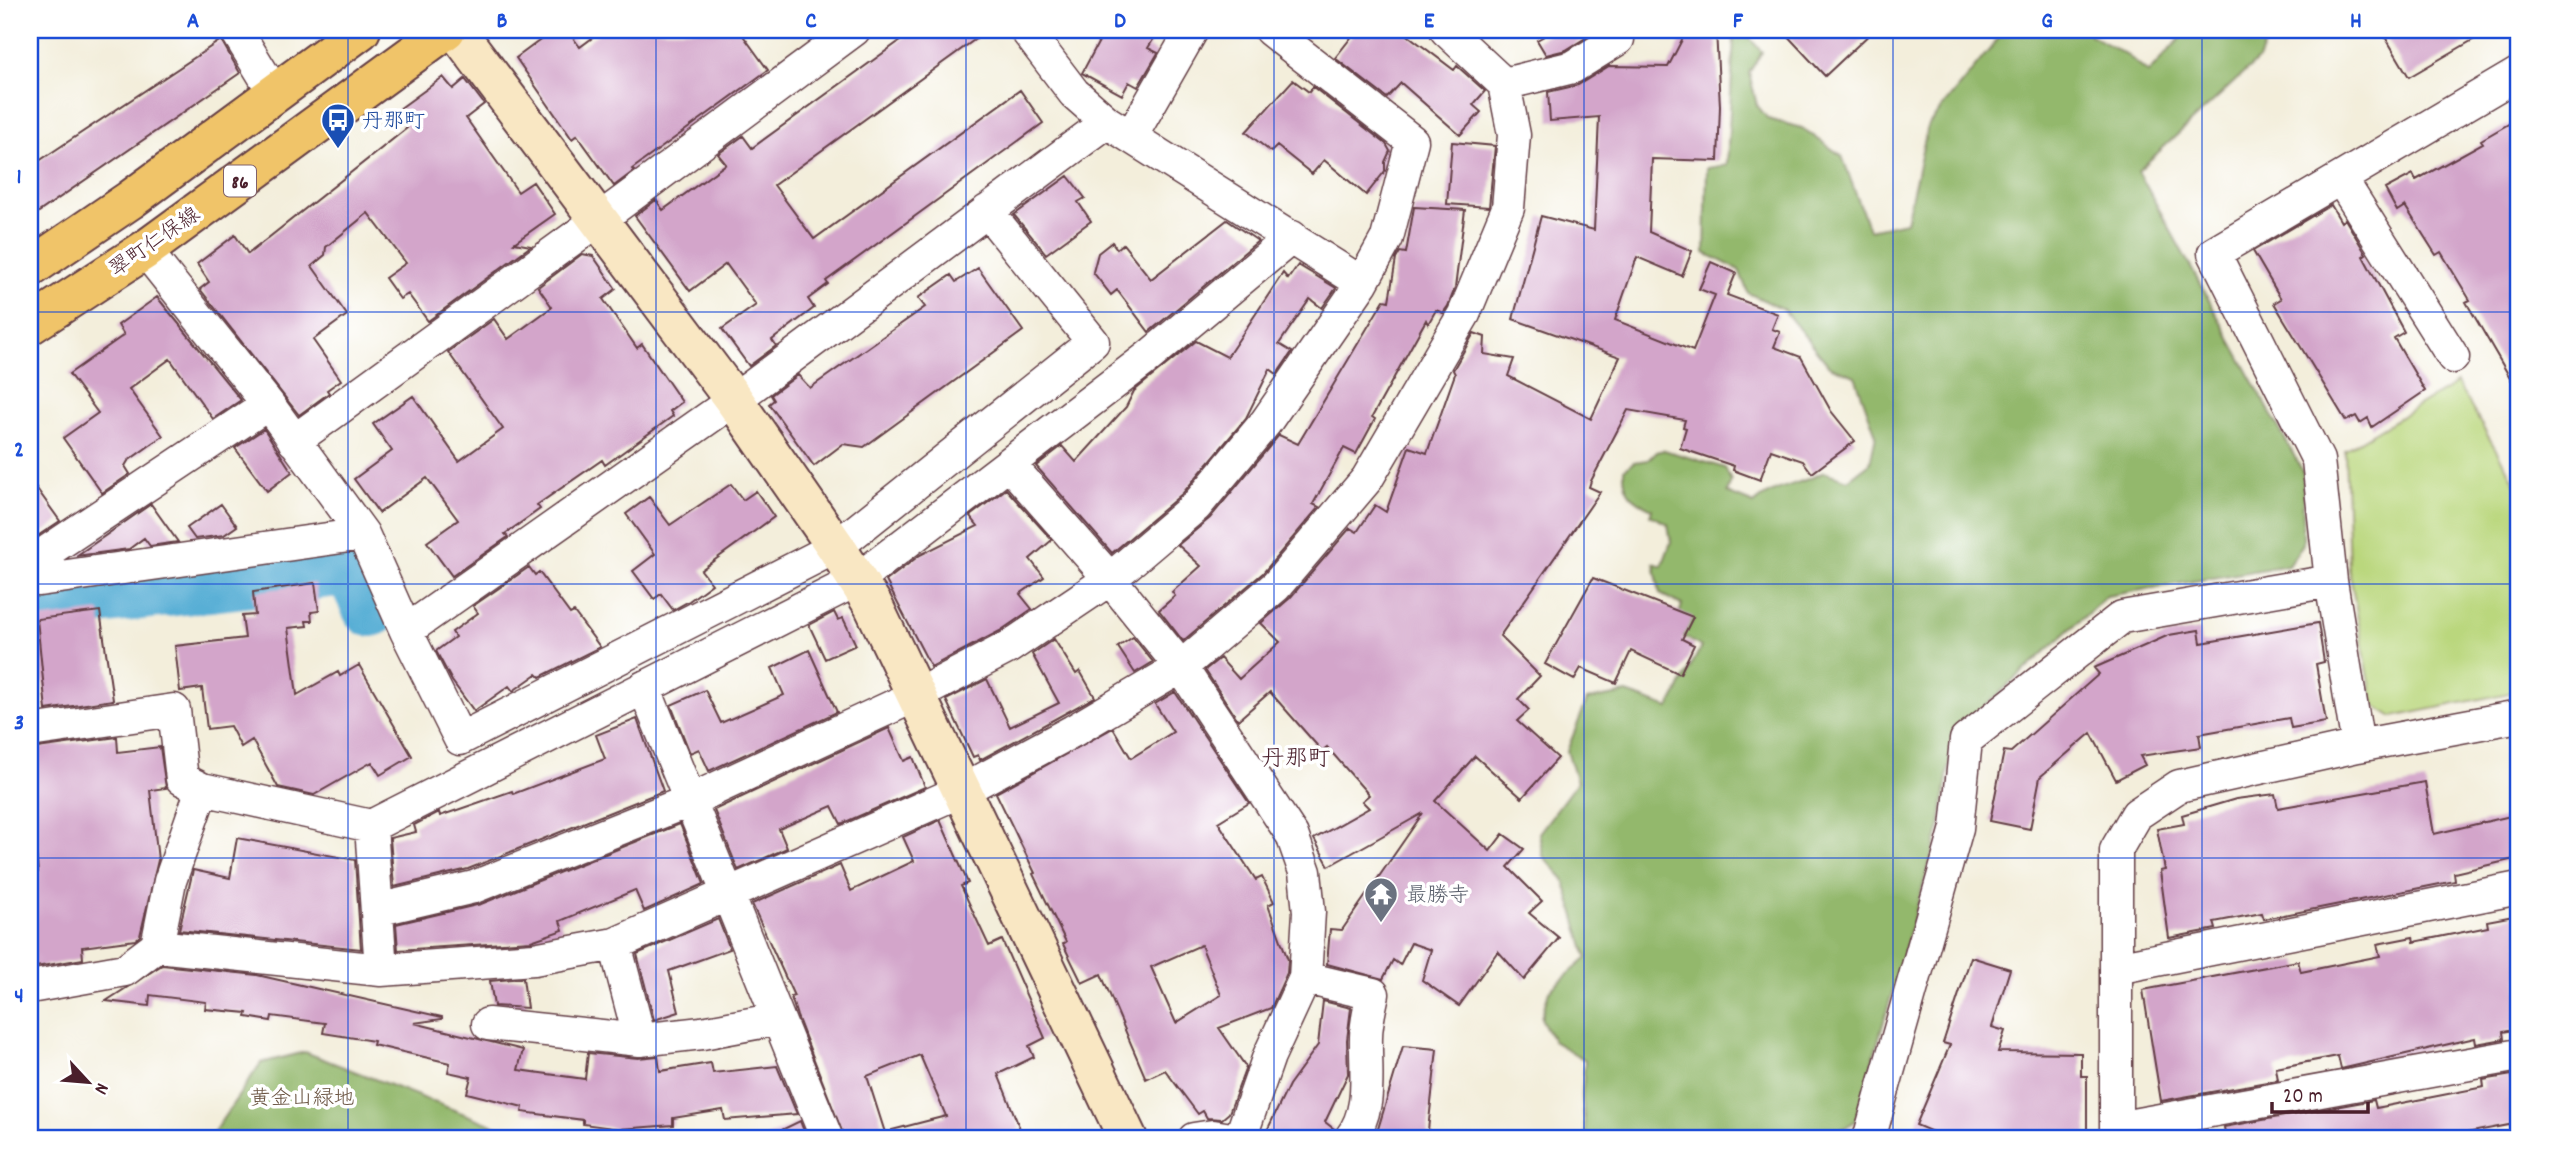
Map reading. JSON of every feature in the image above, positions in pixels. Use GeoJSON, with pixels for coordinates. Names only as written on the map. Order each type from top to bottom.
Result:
{"type":"FeatureCollection","features":[{"type":"Feature","properties":{"kind":"main road","name":"86"},"geometry":{"type":"LineString","coordinates":[[30,268],[130,200],[361,30]]}},
{"type":"Feature","properties":{"kind":"main road","name":"翠町仁保線"},"geometry":{"type":"LineString","coordinates":[[30,325],[145,250],[446,30]]}},
{"type":"Feature","properties":{"kind":"street"},"geometry":{"type":"LineString","coordinates":[[236,30],[275,93]]}},
{"type":"Feature","properties":{"kind":"street"},"geometry":{"type":"LineString","coordinates":[[456,30],[734,400],[857,580],[917,695],[1128,1139]]}},
{"type":"Feature","properties":{"kind":"street"},"geometry":{"type":"LineString","coordinates":[[294,441],[854,30]]}},
{"type":"Feature","properties":{"kind":"street"},"geometry":{"type":"LineString","coordinates":[[406,631],[734,400],[987,211],[1119,128],[1192,30]]}},
{"type":"Feature","properties":{"kind":"street"},"geometry":{"type":"LineString","coordinates":[[377,910],[474,887],[691,800],[917,695],[1009,647],[1110,579],[1196,506],[1266,422],[1363,283],[1387,238],[1412,141],[1270,30]]}},
{"type":"Feature","properties":{"kind":"street"},"geometry":{"type":"LineString","coordinates":[[157,946],[381,970],[534,959],[615,944],[730,896],[963,790],[1084,725],[1181,667],[1276,586],[1367,479],[1464,314],[1508,208],[1514,135],[1504,84],[1446,30]]}},
{"type":"Feature","properties":{"kind":"street"},"geometry":{"type":"LineString","coordinates":[[1040,36],[1074,93],[1119,128],[1363,283]]}},
{"type":"Feature","properties":{"kind":"street"},"geometry":{"type":"LineString","coordinates":[[1504,84],[1573,67],[1618,40]]}},
{"type":"Feature","properties":{"kind":"street"},"geometry":{"type":"LineString","coordinates":[[2358,746],[2331,581],[2318,460],[2214,253],[2519,73]]}},
{"type":"Feature","properties":{"kind":"street"},"geometry":{"type":"LineString","coordinates":[[2341,178],[2452,357]]}},
{"type":"Feature","properties":{"kind":"street"},"geometry":{"type":"LineString","coordinates":[[145,250],[268,404],[363,534],[406,631],[460,739],[836,547],[1093,342],[987,211]]}},
{"type":"Feature","properties":{"kind":"street"},"geometry":{"type":"LineString","coordinates":[[30,731],[174,710],[182,779],[202,789],[372,826],[857,580],[1147,358],[1292,237]]}},
{"type":"Feature","properties":{"kind":"street"},"geometry":{"type":"LineString","coordinates":[[268,404],[30,565],[39,580],[363,534]]}},
{"type":"Feature","properties":{"kind":"street"},"geometry":{"type":"LineString","coordinates":[[1010,464],[1110,579],[1181,667],[1292,835],[1305,872],[1309,912],[1305,978],[1269,1056],[1240,1139]]}},
{"type":"Feature","properties":{"kind":"street"},"geometry":{"type":"LineString","coordinates":[[1878,1136],[1957,828],[1966,740],[2122,617],[2331,581]]}},
{"type":"Feature","properties":{"kind":"street"},"geometry":{"type":"LineString","coordinates":[[644,687],[827,1139]]}},
{"type":"Feature","properties":{"kind":"street"},"geometry":{"type":"LineString","coordinates":[[2519,716],[2358,746],[2179,786],[2137,814],[2116,850],[2116,1134],[2519,1055]]}},
{"type":"Feature","properties":{"kind":"street"},"geometry":{"type":"LineString","coordinates":[[30,987],[125,970],[157,946],[170,881],[202,789]]}},
{"type":"Feature","properties":{"kind":"street"},"geometry":{"type":"LineString","coordinates":[[372,826],[381,970]]}},
{"type":"Feature","properties":{"kind":"street"},"geometry":{"type":"LineString","coordinates":[[2116,968],[2519,888]]}},
{"type":"Feature","properties":{"kind":"street"},"geometry":{"type":"LineString","coordinates":[[615,944],[639,1040]]}},
{"type":"Feature","properties":{"kind":"street"},"geometry":{"type":"LineString","coordinates":[[1305,978],[1373,994],[1366,1037],[1366,1097],[1357,1130],[1350,1139]]}},
{"type":"Feature","properties":{"kind":"street"},"geometry":{"type":"LineString","coordinates":[[488,1024],[639,1040],[702,1033],[778,1019]]}},
{"type":"Feature","properties":{"kind":"street"},"geometry":{"type":"LineString","coordinates":[[1194,1139],[1213,1136],[1231,1139]]}},
{"type":"Feature","properties":{"kind":"green space"},"geometry":{"type":"Polygon","coordinates":[[[2003,30],[2090,30],[2090,35],[2128,56],[2148,73],[2188,30],[2264,30],[2268,35],[2258,60],[2138,171],[2303,472],[2303,544],[2289,565],[2107,596],[1953,735],[1940,827],[1855,1121],[1827,1139],[1586,1139],[1582,1096],[1585,1060],[1553,1041],[1541,1018],[1549,991],[1587,958],[1564,879],[1543,856],[1539,833],[1577,782],[1567,751],[1587,700],[1627,693],[1669,708],[1701,647],[1674,630],[1682,605],[1660,594],[1654,563],[1662,566],[1671,542],[1668,524],[1650,515],[1652,509],[1630,495],[1625,485],[1624,470],[1634,462],[1648,460],[1656,452],[1664,450],[1725,468],[1731,481],[1727,493],[1754,504],[1778,489],[1824,472],[1848,480],[1870,463],[1876,435],[1855,376],[1829,366],[1783,309],[1748,293],[1739,270],[1705,253],[1707,168],[1727,165],[1734,37],[1745,33],[1762,52],[1749,73],[1757,105],[1768,119],[1802,128],[1842,156],[1869,230],[1906,222],[1928,125],[2003,30]]]}},
{"type":"Feature","properties":{"kind":"green space"},"geometry":{"type":"Polygon","coordinates":[[[2457,383],[2519,489],[2519,691],[2393,717],[2374,705],[2349,570],[2345,450],[2457,383]]]}},
{"type":"Feature","properties":{"kind":"green space","name":"黄金山緑地"},"geometry":{"type":"Polygon","coordinates":[[[305,1052],[529,1139],[209,1139],[261,1063],[305,1052]]]}},
{"type":"Feature","properties":{"kind":"building"},"geometry":{"type":"Polygon","coordinates":[[[554,30],[567,30],[580,47],[603,30],[739,30],[768,70],[632,169],[634,171],[614,186],[577,135],[572,139],[516,58],[554,30]]]}},
{"type":"Feature","properties":{"kind":"building"},"geometry":{"type":"Polygon","coordinates":[[[915,30],[988,30],[774,185],[814,239],[1020,90],[1043,123],[826,281],[828,284],[808,299],[814,308],[772,340],[776,346],[749,366],[722,329],[756,305],[726,264],[690,291],[635,216],[656,200],[663,210],[726,164],[718,154],[743,136],[752,148],[915,30]]]}},
{"type":"Feature","properties":{"kind":"building"},"geometry":{"type":"Polygon","coordinates":[[[1105,30],[1159,30],[1148,48],[1158,53],[1138,87],[1129,82],[1122,95],[1082,73],[1105,30]]]}},
{"type":"Feature","properties":{"kind":"building"},"geometry":{"type":"Polygon","coordinates":[[[1357,30],[1401,30],[1454,70],[1457,66],[1485,91],[1473,105],[1481,112],[1460,135],[1401,83],[1387,98],[1335,58],[1357,30]]]}},
{"type":"Feature","properties":{"kind":"building"},"geometry":{"type":"Polygon","coordinates":[[[1555,30],[1583,30],[1587,37],[1566,50],[1546,55],[1537,40],[1555,30]]]}},
{"type":"Feature","properties":{"kind":"building"},"geometry":{"type":"Polygon","coordinates":[[[1687,30],[1716,30],[1720,106],[1718,161],[1652,159],[1649,232],[1692,251],[1682,276],[1637,257],[1615,320],[1693,351],[1715,295],[1699,289],[1711,262],[1736,273],[1727,295],[1778,314],[1772,329],[1780,332],[1774,347],[1801,357],[1831,411],[1855,441],[1812,473],[1803,461],[1771,450],[1760,480],[1733,470],[1734,466],[1680,448],[1686,428],[1683,427],[1685,420],[1628,410],[1591,481],[1589,487],[1600,492],[1500,636],[1540,676],[1518,699],[1529,710],[1517,721],[1558,758],[1522,798],[1475,756],[1435,801],[1490,851],[1503,834],[1524,849],[1508,867],[1542,901],[1529,913],[1559,938],[1524,980],[1498,951],[1459,1006],[1422,980],[1431,950],[1411,943],[1400,965],[1393,960],[1383,979],[1327,964],[1330,929],[1342,930],[1423,813],[1329,866],[1314,839],[1369,808],[1362,801],[1369,795],[1327,747],[1322,751],[1270,692],[1238,720],[1205,670],[1220,658],[1239,679],[1280,642],[1261,623],[1290,598],[1350,528],[1357,532],[1375,505],[1386,512],[1409,447],[1427,453],[1455,374],[1453,370],[1474,333],[1485,337],[1484,354],[1514,359],[1508,376],[1591,419],[1620,357],[1513,319],[1541,216],[1594,230],[1599,117],[1550,121],[1548,92],[1578,85],[1609,66],[1668,67],[1687,30]]]}},
{"type":"Feature","properties":{"kind":"building"},"geometry":{"type":"Polygon","coordinates":[[[1782,30],[1874,30],[1825,76],[1782,30]]]}},
{"type":"Feature","properties":{"kind":"building"},"geometry":{"type":"Polygon","coordinates":[[[2381,30],[2490,30],[2409,77],[2381,30]]]}},
{"type":"Feature","properties":{"kind":"building"},"geometry":{"type":"Polygon","coordinates":[[[221,40],[240,73],[30,218],[30,167],[221,40]]]}},
{"type":"Feature","properties":{"kind":"building"},"geometry":{"type":"Polygon","coordinates":[[[443,77],[453,89],[465,79],[484,104],[466,118],[518,192],[533,182],[555,214],[514,243],[531,246],[428,321],[408,294],[400,299],[385,278],[406,263],[368,213],[326,247],[325,255],[312,266],[347,315],[313,340],[341,380],[327,390],[329,393],[299,415],[200,289],[209,282],[197,264],[235,235],[248,254],[407,128],[395,112],[443,77]]]}},
{"type":"Feature","properties":{"kind":"building"},"geometry":{"type":"Polygon","coordinates":[[[1293,80],[1309,92],[1313,87],[1386,144],[1390,151],[1385,162],[1385,171],[1366,195],[1324,160],[1312,174],[1277,146],[1271,152],[1246,132],[1293,80]]]}},
{"type":"Feature","properties":{"kind":"building"},"geometry":{"type":"Polygon","coordinates":[[[2519,118],[2519,393],[2466,302],[2470,300],[2441,252],[2436,255],[2405,206],[2397,211],[2385,189],[2413,174],[2416,180],[2483,143],[2481,140],[2519,118]]]}},
{"type":"Feature","properties":{"kind":"building"},"geometry":{"type":"Polygon","coordinates":[[[1452,142],[1495,146],[1489,207],[1447,204],[1452,142]]]}},
{"type":"Feature","properties":{"kind":"building"},"geometry":{"type":"Polygon","coordinates":[[[1068,176],[1085,198],[1078,202],[1091,221],[1046,254],[1014,215],[1068,176]]]}},
{"type":"Feature","properties":{"kind":"building"},"geometry":{"type":"Polygon","coordinates":[[[2331,205],[2341,222],[2345,219],[2366,254],[2363,256],[2404,332],[2394,338],[2425,391],[2372,427],[2368,418],[2360,423],[2356,416],[2346,421],[2274,303],[2281,299],[2253,251],[2331,205]]]}},
{"type":"Feature","properties":{"kind":"building"},"geometry":{"type":"Polygon","coordinates":[[[1414,207],[1465,210],[1455,288],[1448,306],[1443,313],[1436,310],[1428,324],[1426,320],[1372,417],[1375,419],[1356,454],[1344,448],[1313,504],[1319,507],[1263,573],[1183,641],[1159,610],[1175,596],[1172,592],[1201,566],[1178,545],[1210,518],[1279,435],[1298,444],[1384,300],[1389,301],[1396,259],[1400,252],[1406,253],[1414,207]]]}},
{"type":"Feature","properties":{"kind":"building"},"geometry":{"type":"Polygon","coordinates":[[[1227,220],[1258,241],[1149,332],[1117,290],[1111,295],[1093,272],[1098,253],[1112,242],[1117,249],[1123,244],[1151,279],[1227,220]]]}},
{"type":"Feature","properties":{"kind":"building"},"geometry":{"type":"Polygon","coordinates":[[[582,254],[593,256],[616,289],[603,299],[637,348],[642,344],[682,402],[670,411],[673,416],[605,465],[602,460],[537,505],[540,509],[505,534],[508,537],[452,576],[427,542],[458,520],[427,478],[379,513],[354,479],[392,451],[373,424],[413,396],[459,461],[503,429],[448,352],[494,319],[508,339],[552,307],[538,287],[582,254]]]}},
{"type":"Feature","properties":{"kind":"building"},"geometry":{"type":"Polygon","coordinates":[[[1298,265],[1336,288],[1322,308],[1310,299],[1279,344],[1292,352],[1277,374],[1270,369],[1246,418],[1183,493],[1112,553],[1036,466],[1062,446],[1076,462],[1126,407],[1134,391],[1196,341],[1227,357],[1283,273],[1288,279],[1298,265]]]}},
{"type":"Feature","properties":{"kind":"building"},"geometry":{"type":"Polygon","coordinates":[[[978,268],[1023,331],[864,447],[843,444],[814,466],[769,404],[774,400],[771,395],[798,375],[810,388],[925,307],[918,298],[951,275],[956,282],[978,268]]]}},
{"type":"Feature","properties":{"kind":"building"},"geometry":{"type":"Polygon","coordinates":[[[157,297],[241,400],[213,419],[170,359],[129,389],[163,436],[128,461],[125,466],[130,474],[102,493],[63,438],[98,413],[69,374],[124,335],[118,325],[157,297]]]}},
{"type":"Feature","properties":{"kind":"building"},"geometry":{"type":"Polygon","coordinates":[[[264,429],[292,472],[267,491],[235,448],[264,429]]]}},
{"type":"Feature","properties":{"kind":"building"},"geometry":{"type":"Polygon","coordinates":[[[30,479],[60,521],[36,537],[30,527],[30,479]]]}},
{"type":"Feature","properties":{"kind":"building"},"geometry":{"type":"Polygon","coordinates":[[[731,484],[743,500],[756,491],[774,517],[701,570],[712,584],[673,610],[661,594],[654,599],[633,571],[655,554],[626,514],[649,497],[670,525],[731,484]]]}},
{"type":"Feature","properties":{"kind":"building"},"geometry":{"type":"Polygon","coordinates":[[[1006,489],[1052,540],[1030,559],[1044,577],[1020,594],[1032,609],[1000,631],[931,667],[886,581],[920,555],[978,526],[970,516],[1006,489]]]}},
{"type":"Feature","properties":{"kind":"building"},"geometry":{"type":"Polygon","coordinates":[[[151,504],[178,542],[150,546],[144,538],[129,549],[76,556],[151,504]]]}},
{"type":"Feature","properties":{"kind":"building"},"geometry":{"type":"Polygon","coordinates":[[[221,504],[237,526],[224,535],[195,539],[187,528],[221,504]]]}},
{"type":"Feature","properties":{"kind":"building"},"geometry":{"type":"Polygon","coordinates":[[[529,567],[535,575],[539,572],[570,614],[574,612],[600,647],[540,677],[537,674],[513,691],[509,686],[474,711],[452,681],[436,651],[455,637],[452,632],[478,613],[473,606],[529,567]]]}},
{"type":"Feature","properties":{"kind":"building"},"geometry":{"type":"Polygon","coordinates":[[[1593,578],[1693,617],[1682,639],[1694,645],[1680,674],[1631,651],[1616,683],[1581,668],[1574,680],[1545,664],[1593,578]]]}},
{"type":"Feature","properties":{"kind":"building"},"geometry":{"type":"Polygon","coordinates":[[[315,583],[319,611],[311,612],[312,621],[306,621],[307,626],[288,628],[297,695],[338,672],[340,676],[359,665],[412,756],[380,775],[372,762],[314,795],[278,787],[252,740],[241,747],[230,726],[207,729],[202,688],[180,691],[175,646],[245,638],[242,616],[255,615],[253,592],[315,583]]]}},
{"type":"Feature","properties":{"kind":"building"},"geometry":{"type":"Polygon","coordinates":[[[100,611],[113,700],[46,710],[37,619],[100,611]]]}},
{"type":"Feature","properties":{"kind":"building"},"geometry":{"type":"Polygon","coordinates":[[[834,612],[838,620],[843,618],[856,645],[825,659],[809,625],[834,612]]]}},
{"type":"Feature","properties":{"kind":"building"},"geometry":{"type":"Polygon","coordinates":[[[2318,623],[2324,662],[2316,664],[2326,722],[2291,728],[2289,718],[2199,734],[2201,747],[2140,756],[2145,765],[2116,780],[2091,733],[2040,777],[2030,829],[1990,821],[2004,751],[2011,752],[2099,674],[2094,668],[2169,635],[2199,630],[2201,643],[2318,623]]]}},
{"type":"Feature","properties":{"kind":"building"},"geometry":{"type":"Polygon","coordinates":[[[1133,637],[1153,662],[1135,673],[1118,647],[1133,637]]]}},
{"type":"Feature","properties":{"kind":"building"},"geometry":{"type":"Polygon","coordinates":[[[1054,639],[1076,674],[1080,671],[1095,697],[980,760],[978,755],[973,757],[946,700],[987,679],[1010,727],[1059,703],[1032,654],[1054,639]]]}},
{"type":"Feature","properties":{"kind":"building"},"geometry":{"type":"Polygon","coordinates":[[[809,650],[837,712],[709,771],[699,749],[690,753],[671,705],[705,690],[721,723],[784,695],[772,668],[809,650]]]}},
{"type":"Feature","properties":{"kind":"building"},"geometry":{"type":"Polygon","coordinates":[[[1175,692],[1249,803],[1218,822],[1256,880],[1262,877],[1274,902],[1268,905],[1288,960],[1287,973],[1271,1008],[1219,1028],[1246,1067],[1229,1113],[1222,1119],[1207,1118],[1203,1111],[1198,1114],[1165,1070],[1146,1079],[1101,974],[1082,983],[1063,944],[1066,942],[1033,874],[1035,873],[996,793],[1113,728],[1131,758],[1173,732],[1155,704],[1175,692]],[[1201,945],[1151,967],[1176,1023],[1221,995],[1201,945]]]}},
{"type":"Feature","properties":{"kind":"building"},"geometry":{"type":"Polygon","coordinates":[[[637,719],[663,791],[468,869],[394,887],[390,838],[416,832],[414,825],[439,812],[440,816],[512,791],[513,794],[605,759],[596,735],[637,719]]]}},
{"type":"Feature","properties":{"kind":"building"},"geometry":{"type":"Polygon","coordinates":[[[889,728],[904,761],[913,757],[925,787],[841,824],[832,806],[779,829],[787,848],[738,870],[714,810],[889,728]]]}},
{"type":"Feature","properties":{"kind":"building"},"geometry":{"type":"Polygon","coordinates":[[[117,737],[118,752],[160,747],[166,788],[150,790],[158,860],[140,936],[135,940],[82,947],[83,959],[30,968],[30,935],[33,935],[30,873],[38,872],[30,800],[30,749],[117,737]]]}},
{"type":"Feature","properties":{"kind":"building"},"geometry":{"type":"Polygon","coordinates":[[[2425,782],[2434,834],[2519,814],[2519,858],[2454,873],[2455,881],[2264,919],[2262,913],[2214,922],[2216,929],[2169,938],[2160,871],[2165,870],[2157,829],[2184,824],[2182,815],[2236,799],[2275,794],[2278,808],[2425,782]]]}},
{"type":"Feature","properties":{"kind":"building"},"geometry":{"type":"Polygon","coordinates":[[[940,820],[968,883],[961,886],[989,946],[1002,940],[1045,1038],[1029,1046],[1034,1057],[998,1074],[1020,1129],[994,1139],[893,1139],[892,1130],[946,1116],[920,1055],[867,1076],[887,1139],[845,1139],[797,1016],[791,997],[794,996],[752,904],[840,865],[851,891],[914,861],[903,837],[940,820]]]}},
{"type":"Feature","properties":{"kind":"building"},"geometry":{"type":"Polygon","coordinates":[[[680,824],[704,884],[644,911],[635,890],[560,921],[563,930],[531,941],[398,950],[396,924],[481,904],[680,824]]]}},
{"type":"Feature","properties":{"kind":"building"},"geometry":{"type":"Polygon","coordinates":[[[237,838],[355,860],[361,949],[179,930],[193,870],[230,878],[237,838]]]}},
{"type":"Feature","properties":{"kind":"building"},"geometry":{"type":"Polygon","coordinates":[[[2519,915],[2519,1029],[2503,1032],[2504,1039],[2476,1044],[2475,1038],[2341,1069],[2338,1056],[2276,1068],[2278,1080],[2161,1101],[2143,990],[2298,961],[2301,972],[2380,956],[2377,944],[2413,937],[2414,942],[2488,927],[2487,921],[2519,915]]]}},
{"type":"Feature","properties":{"kind":"building"},"geometry":{"type":"Polygon","coordinates":[[[718,919],[730,949],[669,971],[679,1012],[654,1020],[637,954],[718,919]]]}},
{"type":"Feature","properties":{"kind":"building"},"geometry":{"type":"Polygon","coordinates":[[[1971,957],[2010,969],[1992,1027],[2005,1031],[1998,1052],[2081,1053],[2081,1076],[2087,1076],[2087,1139],[1949,1139],[1916,1125],[1950,1045],[1943,1043],[1971,957]]]}},
{"type":"Feature","properties":{"kind":"building"},"geometry":{"type":"Polygon","coordinates":[[[162,965],[257,975],[442,1017],[414,1023],[523,1050],[518,1070],[585,1079],[588,1053],[638,1058],[658,1056],[660,1071],[711,1063],[713,1073],[777,1066],[797,1114],[725,1120],[723,1110],[673,1118],[673,1125],[620,1129],[583,1124],[583,1120],[522,1112],[523,1107],[467,1093],[471,1077],[448,1072],[450,1063],[373,1045],[374,1041],[323,1033],[325,1023],[272,1016],[271,1021],[246,1017],[247,1013],[205,1009],[206,1002],[150,995],[149,1006],[106,1001],[162,965]]]}},
{"type":"Feature","properties":{"kind":"building"},"geometry":{"type":"Polygon","coordinates":[[[523,978],[527,1008],[494,1006],[490,981],[523,978]]]}},
{"type":"Feature","properties":{"kind":"building"},"geometry":{"type":"Polygon","coordinates":[[[1323,1001],[1351,1008],[1347,1040],[1348,1074],[1325,1122],[1334,1129],[1332,1139],[1263,1139],[1289,1085],[1318,1045],[1323,1001]]]}},
{"type":"Feature","properties":{"kind":"building"},"geometry":{"type":"Polygon","coordinates":[[[1403,1046],[1437,1049],[1427,1139],[1375,1139],[1403,1046]]]}},
{"type":"Feature","properties":{"kind":"building"},"geometry":{"type":"Polygon","coordinates":[[[2512,1075],[2519,1123],[2461,1134],[2462,1139],[2226,1139],[2224,1127],[2374,1100],[2376,1108],[2484,1087],[2483,1080],[2512,1075]]]}},
{"type":"Feature","properties":{"kind":"building"},"geometry":{"type":"Polygon","coordinates":[[[800,1121],[807,1139],[763,1139],[800,1121]]]}},
{"type":"Feature","properties":{"kind":"waterway"},"geometry":{"type":"LineString","coordinates":[[30,604],[346,567],[354,571],[371,608]]}},
{"type":"Feature","properties":{"kind":"place","name":"丹那町"},"geometry":{"type":"Point","coordinates":[338,150]}},
{"type":"Feature","properties":{"kind":"place","name":"最勝寺"},"geometry":{"type":"Point","coordinates":[1381,924]}},
{"type":"Feature","properties":{"kind":"district","name":"丹那町"},"geometry":{"type":"Point","coordinates":[1296,757]}}]}
